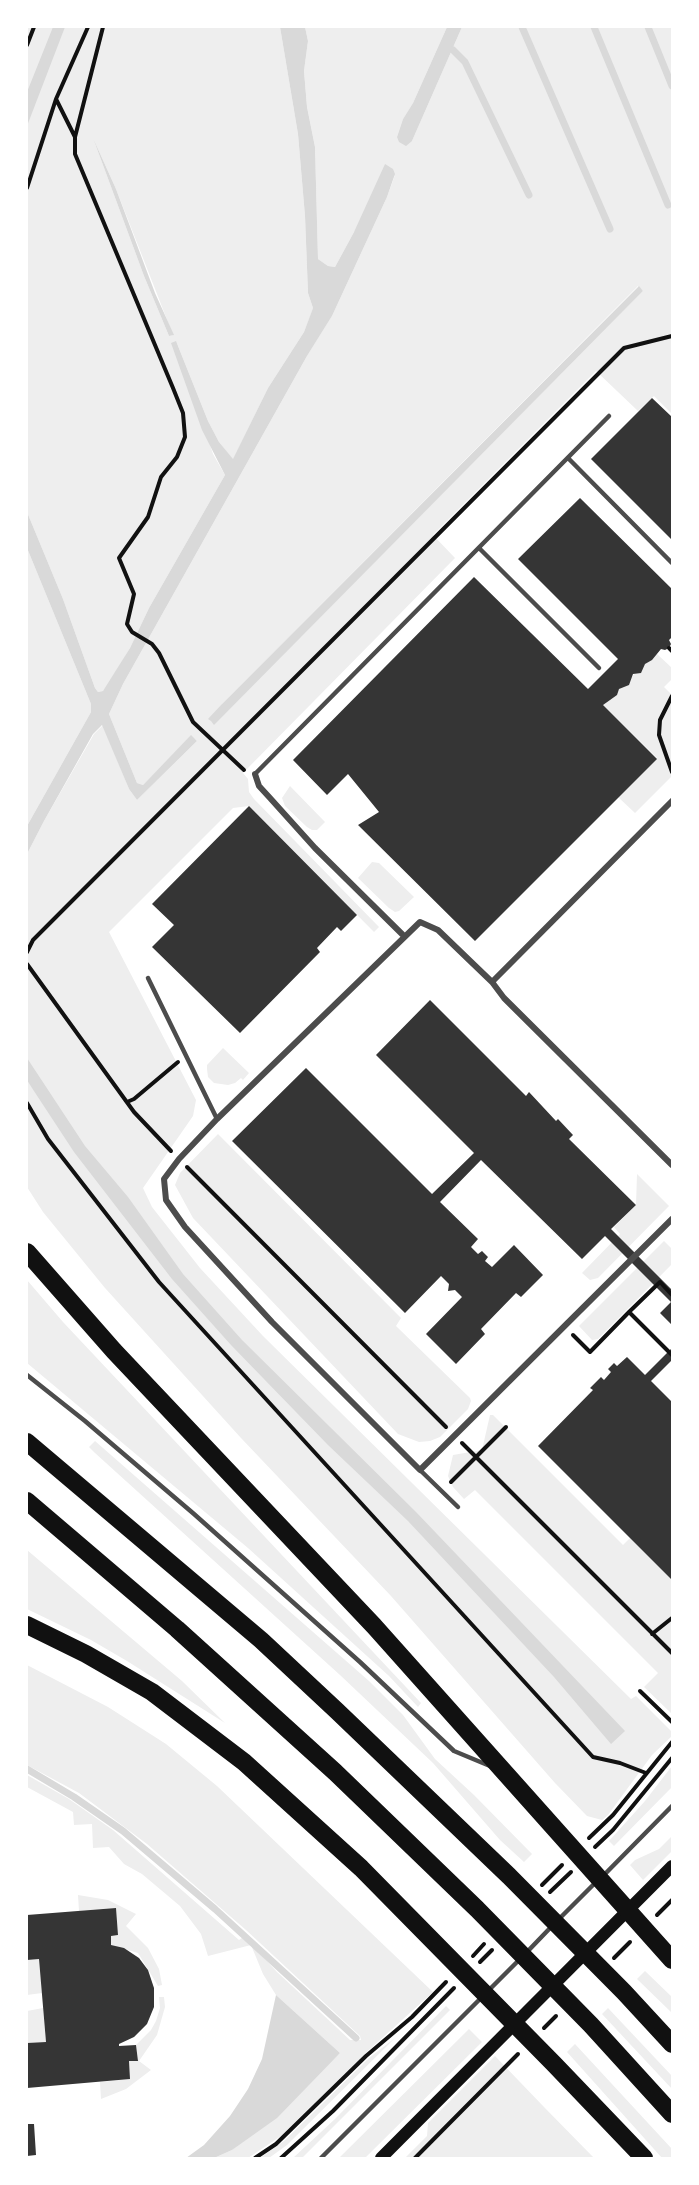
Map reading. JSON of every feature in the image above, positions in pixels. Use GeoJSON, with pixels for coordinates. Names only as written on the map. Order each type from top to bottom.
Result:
{"type":"FeatureCollection","features":[{"type":"Feature","properties":{"kind":"highway"},"geometry":{"type":"LineString","coordinates":[[27,1252],[114,1351],[374,1626],[668,1956]]}},
{"type":"Feature","properties":{"kind":"highway"},"geometry":{"type":"LineString","coordinates":[[27,1442],[261,1640],[509,1876],[672,2044]]}},
{"type":"Feature","properties":{"kind":"highway"},"geometry":{"type":"LineString","coordinates":[[27,1501],[177,1629],[327,1764],[477,1909],[591,2025],[672,2114]]}},
{"type":"Feature","properties":{"kind":"highway"},"geometry":{"type":"LineString","coordinates":[[27,1625],[117,1671],[152,1692],[244,1762],[314,1824],[439,1946],[644,2158]]}},
{"type":"Feature","properties":{"kind":"main road"},"geometry":{"type":"LineString","coordinates":[[381,2158],[672,1866]]}},
{"type":"Feature","properties":{"kind":"street"},"geometry":{"type":"LineString","coordinates":[[255,774],[259,786],[315,848],[404,936]]}},
{"type":"Feature","properties":{"kind":"street"},"geometry":{"type":"LineString","coordinates":[[492,982],[672,801]]}},
{"type":"Feature","properties":{"kind":"street"},"geometry":{"type":"LineString","coordinates":[[672,1165],[504,998],[492,982],[438,930],[420,922],[217,1119],[179,1159],[164,1179],[166,1200],[185,1227],[272,1322],[420,1470],[672,1219]]}},
{"type":"Feature","properties":{"kind":"lane"},"geometry":{"type":"LineString","coordinates":[[255,774],[609,416]]}},
{"type":"Feature","properties":{"kind":"lane"},"geometry":{"type":"LineString","coordinates":[[568,458],[672,563]]}},
{"type":"Feature","properties":{"kind":"lane"},"geometry":{"type":"LineString","coordinates":[[479,548],[599,668]]}},
{"type":"Feature","properties":{"kind":"lane"},"geometry":{"type":"LineString","coordinates":[[148,978],[217,1119]]}},
{"type":"Feature","properties":{"kind":"lane"},"geometry":{"type":"LineString","coordinates":[[27,1375],[194,1514],[360,1662],[454,1751],[506,1772]]}},
{"type":"Feature","properties":{"kind":"lane"},"geometry":{"type":"LineString","coordinates":[[420,1470],[458,1507]]}},
{"type":"Feature","properties":{"kind":"lane"},"geometry":{"type":"LineString","coordinates":[[321,2158],[672,1806]]}},
{"type":"Feature","properties":{"kind":"path"},"geometry":{"type":"LineString","coordinates":[[27,45],[34,27]]}},
{"type":"Feature","properties":{"kind":"path"},"geometry":{"type":"LineString","coordinates":[[27,188],[56,99],[88,27]]}},
{"type":"Feature","properties":{"kind":"path"},"geometry":{"type":"LineString","coordinates":[[103,27],[75,137],[75,154],[183,413],[185,437],[177,457],[161,477],[148,518],[119,558],[134,594],[127,624],[132,632],[152,644],[193,723],[248,773],[255,774]]}},
{"type":"Feature","properties":{"kind":"path"},"geometry":{"type":"LineString","coordinates":[[56,99],[75,137]]}},
{"type":"Feature","properties":{"kind":"path"},"geometry":{"type":"LineString","coordinates":[[27,952],[33,940],[624,348],[672,336]]}},
{"type":"Feature","properties":{"kind":"path"},"geometry":{"type":"LineString","coordinates":[[672,696],[660,720],[659,735],[672,772]]}},
{"type":"Feature","properties":{"kind":"path"},"geometry":{"type":"LineString","coordinates":[[27,964],[126,1102],[179,1159],[672,1653]]}},
{"type":"Feature","properties":{"kind":"path"},"geometry":{"type":"LineString","coordinates":[[126,1102],[134,1099],[186,1055]]}},
{"type":"Feature","properties":{"kind":"path"},"geometry":{"type":"LineString","coordinates":[[27,1102],[48,1139],[159,1282],[593,1757],[620,1763],[646,1773]]}},
{"type":"Feature","properties":{"kind":"path"},"geometry":{"type":"LineString","coordinates":[[565,1327],[590,1352],[660,1282],[672,1295]]}},
{"type":"Feature","properties":{"kind":"path"},"geometry":{"type":"LineString","coordinates":[[629,1312],[672,1354]]}},
{"type":"Feature","properties":{"kind":"path"},"geometry":{"type":"LineString","coordinates":[[451,1482],[506,1427]]}},
{"type":"Feature","properties":{"kind":"path"},"geometry":{"type":"LineString","coordinates":[[652,1634],[672,1618]]}},
{"type":"Feature","properties":{"kind":"path"},"geometry":{"type":"LineString","coordinates":[[640,1691],[672,1722]]}},
{"type":"Feature","properties":{"kind":"path"},"geometry":{"type":"LineString","coordinates":[[588,1854],[613,1830],[672,1758]]}},
{"type":"Feature","properties":{"kind":"path"},"geometry":{"type":"LineString","coordinates":[[548,1895],[572,1870]]}},
{"type":"Feature","properties":{"kind":"path"},"geometry":{"type":"LineString","coordinates":[[474,1968],[499,1944]]}},
{"type":"Feature","properties":{"kind":"path"},"geometry":{"type":"LineString","coordinates":[[281,2158],[333,2111],[458,1984]]}},
{"type":"Feature","properties":{"kind":"shaded area"},"geometry":{"type":"Polygon","coordinates":[[[27,27],[280,27],[298,134],[305,216],[308,293],[313,308],[304,332],[268,388],[233,460],[219,442],[208,421],[176,341],[213,454],[225,475],[149,608],[130,648],[103,691],[98,692],[95,688],[63,599],[27,512],[27,27]],[[93,138],[144,276],[169,336],[173,335],[116,189],[93,138]]]}},
{"type":"Feature","properties":{"kind":"shaded area"},"geometry":{"type":"Polygon","coordinates":[[[53,27],[65,27],[27,126],[27,92],[53,27]]]}},
{"type":"Feature","properties":{"kind":"shaded area"},"geometry":{"type":"Polygon","coordinates":[[[280,27],[305,27],[308,41],[304,71],[307,107],[315,147],[318,259],[328,266],[335,267],[354,232],[385,164],[393,169],[395,174],[387,197],[332,316],[307,356],[123,684],[109,714],[137,783],[143,785],[191,735],[197,741],[137,800],[129,789],[102,725],[93,734],[27,854],[27,826],[91,712],[91,704],[27,548],[27,512],[63,599],[95,688],[98,692],[103,691],[130,648],[149,608],[225,475],[202,430],[171,343],[176,341],[208,421],[219,442],[233,459],[268,388],[304,332],[313,308],[308,293],[305,216],[298,134],[280,27]]]}},
{"type":"Feature","properties":{"kind":"shaded area"},"geometry":{"type":"Polygon","coordinates":[[[305,27],[447,27],[413,103],[403,119],[397,137],[412,141],[462,27],[672,27],[672,414],[654,396],[638,411],[596,371],[433,535],[455,558],[243,773],[248,779],[249,792],[254,799],[379,927],[374,932],[249,806],[233,808],[109,932],[196,1100],[193,1116],[143,1188],[152,1207],[200,1268],[263,1336],[631,1699],[636,1696],[672,1732],[672,1736],[652,1755],[602,1820],[587,1816],[555,1783],[391,1596],[241,1438],[105,1288],[43,1212],[27,1187],[27,854],[94,734],[103,725],[129,789],[137,800],[197,741],[191,736],[143,785],[137,783],[109,714],[123,684],[307,356],[332,316],[395,175],[354,232],[335,267],[328,266],[318,259],[315,147],[307,107],[304,71],[308,41],[305,27]],[[638,286],[222,704],[214,724],[643,291],[638,286]]]}},
{"type":"Feature","properties":{"kind":"shaded area"},"geometry":{"type":"Polygon","coordinates":[[[447,27],[462,27],[412,141],[406,146],[399,142],[397,137],[403,119],[413,103],[447,27]]]}},
{"type":"Feature","properties":{"kind":"shaded area"},"geometry":{"type":"Polygon","coordinates":[[[93,138],[116,189],[155,293],[174,335],[169,336],[144,276],[93,138]]]}},
{"type":"Feature","properties":{"kind":"shaded area"},"geometry":{"type":"Polygon","coordinates":[[[639,286],[643,291],[214,725],[208,719],[222,704],[639,286]]]}},
{"type":"Feature","properties":{"kind":"shaded area"},"geometry":{"type":"Polygon","coordinates":[[[27,548],[91,704],[91,712],[27,826],[27,548]]]}},
{"type":"Feature","properties":{"kind":"shaded area"},"geometry":{"type":"Polygon","coordinates":[[[656,653],[672,668],[672,679],[664,687],[672,695],[672,776],[635,813],[618,797],[657,758],[603,705],[656,653]]]}},
{"type":"Feature","properties":{"kind":"shaded area"},"geometry":{"type":"Polygon","coordinates":[[[290,786],[325,822],[317,830],[307,827],[285,806],[282,798],[290,786]]]}},
{"type":"Feature","properties":{"kind":"shaded area"},"geometry":{"type":"Polygon","coordinates":[[[372,862],[379,863],[414,897],[399,911],[395,912],[389,908],[358,878],[372,862]]]}},
{"type":"Feature","properties":{"kind":"shaded area"},"geometry":{"type":"Polygon","coordinates":[[[223,1048],[249,1073],[243,1080],[241,1078],[228,1085],[214,1083],[208,1077],[207,1065],[223,1048]]]}},
{"type":"Feature","properties":{"kind":"shaded area"},"geometry":{"type":"Polygon","coordinates":[[[27,1058],[85,1146],[128,1197],[183,1274],[242,1340],[416,1512],[625,1731],[611,1744],[554,1677],[408,1521],[328,1445],[231,1345],[172,1279],[74,1152],[32,1088],[27,1080],[27,1058]]]}},
{"type":"Feature","properties":{"kind":"shaded area"},"geometry":{"type":"Polygon","coordinates":[[[218,1134],[401,1318],[396,1326],[470,1398],[468,1409],[440,1437],[419,1442],[398,1434],[193,1218],[175,1185],[180,1173],[218,1134]]]}},
{"type":"Feature","properties":{"kind":"shaded area"},"geometry":{"type":"Polygon","coordinates":[[[637,1174],[669,1206],[598,1278],[590,1280],[582,1273],[620,1234],[614,1227],[636,1205],[637,1174]]]}},
{"type":"Feature","properties":{"kind":"shaded area"},"geometry":{"type":"Polygon","coordinates":[[[664,1241],[672,1249],[672,1264],[598,1339],[592,1340],[579,1326],[664,1241]]]}},
{"type":"Feature","properties":{"kind":"shaded area"},"geometry":{"type":"Polygon","coordinates":[[[27,1280],[63,1322],[421,1703],[418,1707],[389,1676],[248,1548],[27,1363],[27,1280]]]}},
{"type":"Feature","properties":{"kind":"shaded area"},"geometry":{"type":"Polygon","coordinates":[[[490,1415],[493,1415],[623,1545],[630,1538],[672,1580],[672,1714],[644,1687],[658,1673],[475,1490],[464,1499],[453,1487],[448,1476],[453,1455],[482,1450],[490,1415]]]}},
{"type":"Feature","properties":{"kind":"shaded area"},"geometry":{"type":"Polygon","coordinates":[[[95,1441],[369,1681],[403,1715],[435,1759],[532,1854],[524,1862],[500,1840],[433,1763],[340,1675],[95,1453],[89,1447],[95,1441]]]}},
{"type":"Feature","properties":{"kind":"shaded area"},"geometry":{"type":"Polygon","coordinates":[[[27,1550],[182,1681],[225,1723],[91,1640],[27,1609],[27,1550]]]}},
{"type":"Feature","properties":{"kind":"shaded area"},"geometry":{"type":"Polygon","coordinates":[[[27,1665],[108,1707],[166,1744],[217,1786],[433,1992],[370,2049],[281,2136],[248,2158],[214,2158],[232,2150],[340,2053],[276,1995],[263,1974],[251,1945],[208,1956],[201,1934],[180,1906],[142,1874],[124,1864],[109,1847],[93,1848],[92,1824],[74,1825],[73,1812],[27,1787],[27,1775],[69,1799],[113,1830],[239,1940],[242,1938],[251,1944],[277,1972],[350,2040],[361,2040],[360,2036],[246,1930],[147,1844],[79,1793],[27,1765],[27,1665]]]}},
{"type":"Feature","properties":{"kind":"shaded area"},"geometry":{"type":"Polygon","coordinates":[[[672,1766],[672,1787],[614,1846],[609,1841],[645,1801],[672,1766]]]}},
{"type":"Feature","properties":{"kind":"shaded area"},"geometry":{"type":"Polygon","coordinates":[[[672,1836],[672,1851],[643,1880],[630,1865],[635,1860],[659,1849],[672,1836]]]}},
{"type":"Feature","properties":{"kind":"shaded area"},"geometry":{"type":"Polygon","coordinates":[[[78,1895],[108,1900],[136,1914],[126,1926],[148,1948],[159,1969],[162,1985],[158,1986],[138,1953],[111,1945],[111,1936],[118,1935],[116,1908],[79,1911],[78,1895]]]}},
{"type":"Feature","properties":{"kind":"shaded area"},"geometry":{"type":"Polygon","coordinates":[[[39,1959],[42,1993],[27,1995],[27,1960],[39,1959]]]}},
{"type":"Feature","properties":{"kind":"shaded area"},"geometry":{"type":"Polygon","coordinates":[[[645,1971],[672,1997],[672,2013],[637,1979],[645,1971]]]}},
{"type":"Feature","properties":{"kind":"shaded area"},"geometry":{"type":"Polygon","coordinates":[[[276,1995],[340,2053],[277,2118],[232,2150],[214,2158],[186,2158],[204,2145],[230,2116],[248,2089],[262,2059],[276,1995]]]}},
{"type":"Feature","properties":{"kind":"shaded area"},"geometry":{"type":"Polygon","coordinates":[[[159,1997],[164,1997],[165,2007],[157,2035],[139,2061],[151,2070],[126,2089],[101,2099],[100,2082],[130,2079],[129,2061],[138,2060],[136,2045],[151,2030],[156,2021],[160,2008],[159,1997]]]}},
{"type":"Feature","properties":{"kind":"shaded area"},"geometry":{"type":"Polygon","coordinates":[[[446,2006],[450,2010],[302,2158],[293,2158],[335,2119],[446,2006]]]}},
{"type":"Feature","properties":{"kind":"shaded area"},"geometry":{"type":"Polygon","coordinates":[[[43,2008],[46,2042],[27,2043],[27,2011],[43,2008]]]}},
{"type":"Feature","properties":{"kind":"shaded area"},"geometry":{"type":"Polygon","coordinates":[[[608,2008],[672,2076],[672,2089],[602,2014],[608,2008]]]}},
{"type":"Feature","properties":{"kind":"shaded area"},"geometry":{"type":"Polygon","coordinates":[[[469,2029],[482,2042],[365,2158],[339,2158],[469,2029]]]}},
{"type":"Feature","properties":{"kind":"shaded area"},"geometry":{"type":"Polygon","coordinates":[[[395,2038],[287,2145],[269,2158],[260,2158],[284,2141],[369,2058],[395,2038]]]}},
{"type":"Feature","properties":{"kind":"shaded area"},"geometry":{"type":"Polygon","coordinates":[[[575,2044],[672,2149],[672,2158],[662,2158],[567,2052],[575,2044]]]}},
{"type":"Feature","properties":{"kind":"shaded area"},"geometry":{"type":"Polygon","coordinates":[[[495,2056],[594,2158],[405,2158],[427,2136],[428,2123],[495,2056]]]}},
{"type":"Feature","properties":{"kind":"building"},"geometry":{"type":"Polygon","coordinates":[[[652,398],[672,417],[672,540],[591,459],[652,398]]]}},
{"type":"Feature","properties":{"kind":"building"},"geometry":{"type":"Polygon","coordinates":[[[580,498],[672,589],[672,637],[669,640],[671,644],[669,648],[661,649],[652,660],[645,664],[641,673],[633,674],[629,685],[619,689],[617,695],[603,705],[657,759],[475,941],[358,825],[379,812],[348,774],[327,795],[293,760],[474,577],[588,689],[618,659],[518,559],[580,498]]]}},
{"type":"Feature","properties":{"kind":"building"},"geometry":{"type":"Polygon","coordinates":[[[249,806],[357,915],[341,931],[337,927],[317,948],[320,952],[240,1033],[152,947],[174,925],[152,904],[249,806]]]}},
{"type":"Feature","properties":{"kind":"building"},"geometry":{"type":"Polygon","coordinates":[[[430,1000],[526,1096],[529,1092],[556,1121],[558,1119],[573,1135],[569,1139],[636,1205],[611,1229],[672,1290],[672,1325],[660,1313],[671,1302],[605,1236],[582,1259],[481,1160],[440,1202],[478,1239],[471,1247],[478,1254],[482,1251],[488,1257],[485,1261],[492,1267],[514,1245],[543,1275],[521,1297],[516,1293],[481,1329],[485,1334],[456,1364],[426,1334],[462,1297],[455,1290],[448,1291],[449,1284],[441,1276],[405,1313],[232,1141],[306,1068],[432,1194],[474,1153],[376,1055],[430,1000]]]}},
{"type":"Feature","properties":{"kind":"building"},"geometry":{"type":"Polygon","coordinates":[[[672,1348],[672,1360],[651,1381],[672,1402],[672,1580],[538,1446],[593,1390],[590,1388],[601,1377],[604,1380],[611,1372],[608,1369],[614,1363],[617,1366],[627,1357],[645,1375],[672,1348]]]}},
{"type":"Feature","properties":{"kind":"building"},"geometry":{"type":"Polygon","coordinates":[[[116,1908],[118,1935],[111,1936],[111,1945],[124,1948],[139,1958],[148,1970],[154,1988],[154,2007],[147,2024],[134,2037],[119,2044],[119,2046],[136,2045],[138,2061],[129,2061],[130,2079],[27,2088],[27,2043],[46,2042],[39,1959],[27,1960],[27,1915],[116,1908]]]}},
{"type":"Feature","properties":{"kind":"building"},"geometry":{"type":"Polygon","coordinates":[[[27,2124],[34,2124],[36,2155],[27,2156],[27,2124]]]}},
{"type":"Feature","properties":{"kind":"waterway"},"geometry":{"type":"LineString","coordinates":[[522,27],[610,229]]}},
{"type":"Feature","properties":{"kind":"waterway"},"geometry":{"type":"LineString","coordinates":[[594,27],[668,205]]}},
{"type":"Feature","properties":{"kind":"waterway"},"geometry":{"type":"LineString","coordinates":[[648,27],[672,86]]}},
{"type":"Feature","properties":{"kind":"waterway"},"geometry":{"type":"LineString","coordinates":[[453,50],[465,62],[529,195]]}},
{"type":"Feature","properties":{"kind":"waterway"},"geometry":{"type":"LineString","coordinates":[[27,1769],[74,1797],[123,1831],[215,1909],[356,2038]]}}]}
